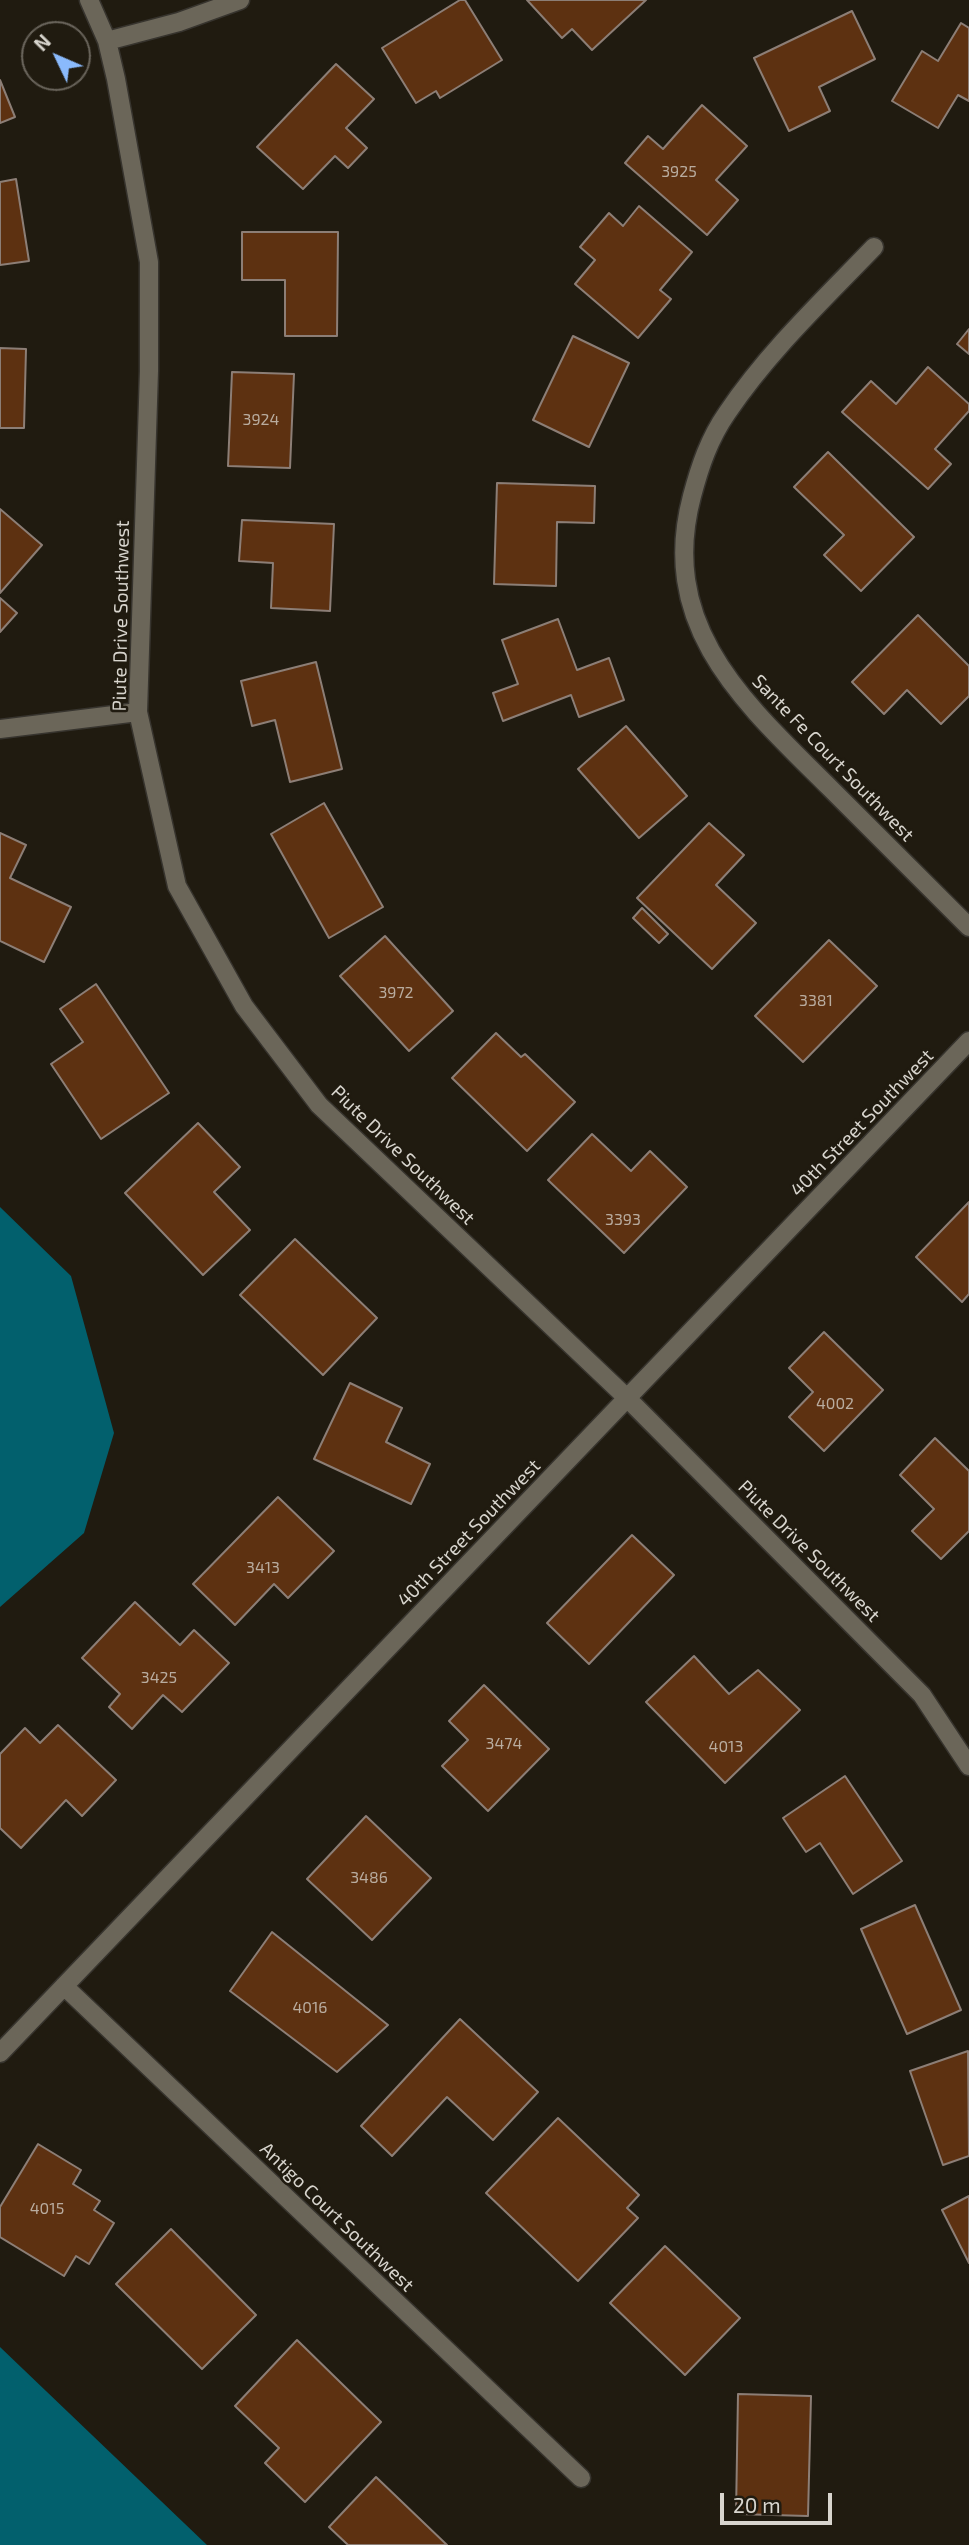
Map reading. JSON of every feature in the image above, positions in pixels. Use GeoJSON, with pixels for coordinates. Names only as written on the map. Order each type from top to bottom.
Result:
{"type":"FeatureCollection","features":[{"type":"Feature","properties":{"kind":"street","name":"Piute Drive Southwest"},"geometry":{"type":"LineString","coordinates":[[89,0],[107,41],[124,115],[149,262],[149,370],[138,712],[177,886],[244,1006],[319,1105],[627,1398],[922,1695],[969,1766]]}},
{"type":"Feature","properties":{"kind":"street"},"geometry":{"type":"LineString","coordinates":[[107,41],[179,22],[240,0]]}},
{"type":"Feature","properties":{"kind":"street","name":"Sante Fe Court Southwest"},"geometry":{"type":"LineString","coordinates":[[874,247],[754,376],[726,415],[702,457],[687,516],[683,565],[692,611],[724,676],[774,732],[969,927]]}},
{"type":"Feature","properties":{"kind":"street"},"geometry":{"type":"LineString","coordinates":[[0,729],[138,712]]}},
{"type":"Feature","properties":{"kind":"street","name":"40th Street Southwest"},"geometry":{"type":"LineString","coordinates":[[0,2053],[969,1041]]}},
{"type":"Feature","properties":{"kind":"street","name":"Antigo Court Southwest"},"geometry":{"type":"LineString","coordinates":[[64,1986],[581,2478]]}},
{"type":"Feature","properties":{"kind":"water"},"geometry":{"type":"Polygon","coordinates":[[[0,1207],[71,1276],[114,1433],[84,1533],[0,1607],[0,1207]]]}},
{"type":"Feature","properties":{"kind":"water"},"geometry":{"type":"Polygon","coordinates":[[[0,2347],[207,2545],[0,2545],[0,2347]]]}},
{"type":"Feature","properties":{"kind":"building"},"geometry":{"type":"Polygon","coordinates":[[[460,0],[465,0],[502,60],[440,98],[436,91],[416,103],[382,48],[460,0]]]}},
{"type":"Feature","properties":{"kind":"building"},"geometry":{"type":"Polygon","coordinates":[[[527,0],[646,0],[592,50],[572,29],[562,38],[527,0]]]}},
{"type":"Feature","properties":{"kind":"building"},"geometry":{"type":"Polygon","coordinates":[[[852,11],[875,59],[819,87],[830,111],[789,131],[754,58],[852,11]]]}},
{"type":"Feature","properties":{"kind":"building"},"geometry":{"type":"Polygon","coordinates":[[[961,23],[969,28],[969,101],[958,95],[938,128],[892,101],[922,51],[938,61],[961,23]]]}},
{"type":"Feature","properties":{"kind":"building"},"geometry":{"type":"Polygon","coordinates":[[[336,64],[374,99],[346,128],[367,148],[348,168],[335,156],[303,189],[257,147],[336,64]]]}},
{"type":"Feature","properties":{"kind":"building"},"geometry":{"type":"Polygon","coordinates":[[[0,80],[15,117],[0,123],[0,80]]]}},
{"type":"Feature","properties":{"kind":"building"},"geometry":{"type":"Polygon","coordinates":[[[702,105],[747,146],[716,180],[738,200],[707,235],[625,163],[648,136],[663,149],[702,105]]]}},
{"type":"Feature","properties":{"kind":"building"},"geometry":{"type":"Polygon","coordinates":[[[16,179],[29,261],[0,265],[0,182],[16,179]]]}},
{"type":"Feature","properties":{"kind":"building"},"geometry":{"type":"Polygon","coordinates":[[[639,206],[692,252],[660,290],[671,299],[638,338],[575,284],[595,260],[580,247],[609,213],[623,226],[639,206]]]}},
{"type":"Feature","properties":{"kind":"building"},"geometry":{"type":"Polygon","coordinates":[[[242,232],[338,232],[337,336],[285,336],[285,280],[242,280],[242,232]]]}},
{"type":"Feature","properties":{"kind":"building"},"geometry":{"type":"Polygon","coordinates":[[[969,329],[969,354],[957,344],[969,329]]]}},
{"type":"Feature","properties":{"kind":"building"},"geometry":{"type":"Polygon","coordinates":[[[573,336],[629,363],[589,447],[533,420],[573,336]]]}},
{"type":"Feature","properties":{"kind":"building"},"geometry":{"type":"Polygon","coordinates":[[[0,348],[26,349],[24,428],[0,428],[0,348]]]}},
{"type":"Feature","properties":{"kind":"building"},"geometry":{"type":"Polygon","coordinates":[[[928,367],[969,404],[969,411],[935,449],[951,464],[928,489],[842,412],[871,381],[896,404],[928,367]]]}},
{"type":"Feature","properties":{"kind":"building"},"geometry":{"type":"Polygon","coordinates":[[[232,372],[294,374],[290,468],[228,466],[232,372]]]}},
{"type":"Feature","properties":{"kind":"building"},"geometry":{"type":"Polygon","coordinates":[[[828,452],[914,537],[861,591],[824,555],[844,535],[794,487],[828,452]]]}},
{"type":"Feature","properties":{"kind":"building"},"geometry":{"type":"Polygon","coordinates":[[[497,483],[595,486],[594,523],[557,522],[556,586],[494,584],[497,483]]]}},
{"type":"Feature","properties":{"kind":"building"},"geometry":{"type":"Polygon","coordinates":[[[0,509],[42,545],[0,593],[0,509]]]}},
{"type":"Feature","properties":{"kind":"building"},"geometry":{"type":"Polygon","coordinates":[[[242,520],[334,524],[330,611],[271,608],[273,563],[239,561],[242,520]]]}},
{"type":"Feature","properties":{"kind":"building"},"geometry":{"type":"Polygon","coordinates":[[[0,598],[17,613],[0,632],[0,598]]]}},
{"type":"Feature","properties":{"kind":"building"},"geometry":{"type":"Polygon","coordinates":[[[918,615],[969,666],[969,696],[941,724],[907,690],[884,714],[852,682],[918,615]]]}},
{"type":"Feature","properties":{"kind":"building"},"geometry":{"type":"Polygon","coordinates":[[[558,619],[577,670],[609,658],[624,700],[579,717],[571,695],[503,721],[493,693],[518,684],[502,640],[558,619]]]}},
{"type":"Feature","properties":{"kind":"building"},"geometry":{"type":"Polygon","coordinates":[[[316,662],[342,769],[290,782],[275,720],[252,726],[241,681],[316,662]]]}},
{"type":"Feature","properties":{"kind":"building"},"geometry":{"type":"Polygon","coordinates":[[[626,726],[687,796],[639,838],[578,769],[626,726]]]}},
{"type":"Feature","properties":{"kind":"building"},"geometry":{"type":"Polygon","coordinates":[[[324,803],[383,907],[329,938],[271,834],[324,803]]]}},
{"type":"Feature","properties":{"kind":"building"},"geometry":{"type":"Polygon","coordinates":[[[709,823],[744,855],[716,885],[756,923],[712,969],[637,898],[709,823]]]}},
{"type":"Feature","properties":{"kind":"building"},"geometry":{"type":"Polygon","coordinates":[[[0,833],[26,845],[10,878],[71,907],[44,962],[0,941],[0,833]]]}},
{"type":"Feature","properties":{"kind":"building"},"geometry":{"type":"Polygon","coordinates":[[[642,908],[668,934],[659,943],[633,918],[642,908]]]}},
{"type":"Feature","properties":{"kind":"building"},"geometry":{"type":"Polygon","coordinates":[[[385,936],[453,1011],[409,1051],[340,976],[385,936]]]}},
{"type":"Feature","properties":{"kind":"building"},"geometry":{"type":"Polygon","coordinates":[[[829,940],[877,986],[803,1062],[755,1016],[829,940]]]}},
{"type":"Feature","properties":{"kind":"building"},"geometry":{"type":"Polygon","coordinates":[[[96,984],[169,1093],[101,1139],[51,1064],[83,1042],[60,1009],[96,984]]]}},
{"type":"Feature","properties":{"kind":"building"},"geometry":{"type":"Polygon","coordinates":[[[496,1033],[521,1057],[525,1054],[575,1102],[527,1151],[452,1078],[496,1033]]]}},
{"type":"Feature","properties":{"kind":"building"},"geometry":{"type":"Polygon","coordinates":[[[198,1123],[240,1167],[214,1192],[250,1230],[203,1275],[125,1193],[198,1123]]]}},
{"type":"Feature","properties":{"kind":"building"},"geometry":{"type":"Polygon","coordinates":[[[592,1134],[631,1171],[650,1151],[687,1187],[624,1253],[548,1180],[592,1134]]]}},
{"type":"Feature","properties":{"kind":"building"},"geometry":{"type":"Polygon","coordinates":[[[969,1202],[969,1294],[962,1302],[916,1257],[969,1202]]]}},
{"type":"Feature","properties":{"kind":"building"},"geometry":{"type":"Polygon","coordinates":[[[295,1239],[377,1318],[323,1375],[240,1295],[295,1239]]]}},
{"type":"Feature","properties":{"kind":"building"},"geometry":{"type":"Polygon","coordinates":[[[824,1332],[883,1390],[824,1451],[789,1417],[813,1392],[789,1368],[824,1332]]]}},
{"type":"Feature","properties":{"kind":"building"},"geometry":{"type":"Polygon","coordinates":[[[350,1383],[402,1408],[386,1442],[430,1464],[411,1504],[314,1459],[350,1383]]]}},
{"type":"Feature","properties":{"kind":"building"},"geometry":{"type":"Polygon","coordinates":[[[935,1438],[969,1471],[969,1531],[941,1559],[912,1531],[934,1509],[900,1475],[935,1438]]]}},
{"type":"Feature","properties":{"kind":"building"},"geometry":{"type":"Polygon","coordinates":[[[278,1497],[334,1551],[288,1598],[274,1584],[235,1625],[193,1584],[278,1497]]]}},
{"type":"Feature","properties":{"kind":"building"},"geometry":{"type":"Polygon","coordinates":[[[632,1535],[674,1575],[589,1664],[547,1623],[632,1535]]]}},
{"type":"Feature","properties":{"kind":"building"},"geometry":{"type":"Polygon","coordinates":[[[135,1602],[180,1645],[194,1630],[229,1663],[182,1712],[163,1695],[132,1729],[109,1707],[120,1694],[82,1658],[135,1602]]]}},
{"type":"Feature","properties":{"kind":"building"},"geometry":{"type":"Polygon","coordinates":[[[694,1656],[729,1694],[758,1670],[800,1710],[725,1783],[646,1702],[694,1656]]]}},
{"type":"Feature","properties":{"kind":"building"},"geometry":{"type":"Polygon","coordinates":[[[484,1685],[549,1749],[488,1811],[442,1766],[468,1740],[449,1721],[484,1685]]]}},
{"type":"Feature","properties":{"kind":"building"},"geometry":{"type":"Polygon","coordinates":[[[58,1725],[116,1780],[82,1816],[66,1800],[21,1848],[0,1828],[0,1754],[25,1728],[40,1743],[58,1725]]]}},
{"type":"Feature","properties":{"kind":"building"},"geometry":{"type":"Polygon","coordinates":[[[845,1776],[902,1861],[853,1894],[820,1843],[806,1852],[783,1818],[845,1776]]]}},
{"type":"Feature","properties":{"kind":"building"},"geometry":{"type":"Polygon","coordinates":[[[366,1816],[431,1878],[372,1940],[307,1879],[366,1816]]]}},
{"type":"Feature","properties":{"kind":"building"},"geometry":{"type":"Polygon","coordinates":[[[915,1905],[961,2010],[907,2034],[861,1929],[915,1905]]]}},
{"type":"Feature","properties":{"kind":"building"},"geometry":{"type":"Polygon","coordinates":[[[272,1932],[388,2025],[337,2072],[230,1991],[272,1932]]]}},
{"type":"Feature","properties":{"kind":"building"},"geometry":{"type":"Polygon","coordinates":[[[460,2019],[538,2092],[493,2140],[447,2097],[392,2156],[361,2126],[460,2019]]]}},
{"type":"Feature","properties":{"kind":"building"},"geometry":{"type":"Polygon","coordinates":[[[968,2051],[969,2156],[943,2165],[910,2071],[968,2051]]]}},
{"type":"Feature","properties":{"kind":"building"},"geometry":{"type":"Polygon","coordinates":[[[558,2118],[639,2195],[627,2208],[638,2218],[578,2281],[486,2193],[558,2118]]]}},
{"type":"Feature","properties":{"kind":"building"},"geometry":{"type":"Polygon","coordinates":[[[38,2144],[81,2170],[73,2184],[100,2201],[94,2210],[114,2223],[89,2264],[76,2256],[64,2276],[0,2237],[0,2207],[38,2144]]]}},
{"type":"Feature","properties":{"kind":"building"},"geometry":{"type":"Polygon","coordinates":[[[969,2196],[969,2263],[942,2210],[969,2196]]]}},
{"type":"Feature","properties":{"kind":"building"},"geometry":{"type":"Polygon","coordinates":[[[171,2229],[256,2315],[202,2369],[116,2284],[171,2229]]]}},
{"type":"Feature","properties":{"kind":"building"},"geometry":{"type":"Polygon","coordinates":[[[665,2246],[740,2318],[685,2375],[610,2303],[665,2246]]]}},
{"type":"Feature","properties":{"kind":"building"},"geometry":{"type":"Polygon","coordinates":[[[297,2340],[381,2422],[305,2502],[265,2463],[279,2448],[235,2406],[297,2340]]]}},
{"type":"Feature","properties":{"kind":"building"},"geometry":{"type":"Polygon","coordinates":[[[738,2394],[811,2396],[808,2516],[736,2514],[738,2394]]]}},
{"type":"Feature","properties":{"kind":"building"},"geometry":{"type":"Polygon","coordinates":[[[376,2477],[447,2545],[348,2545],[329,2527],[376,2477]]]}}]}
